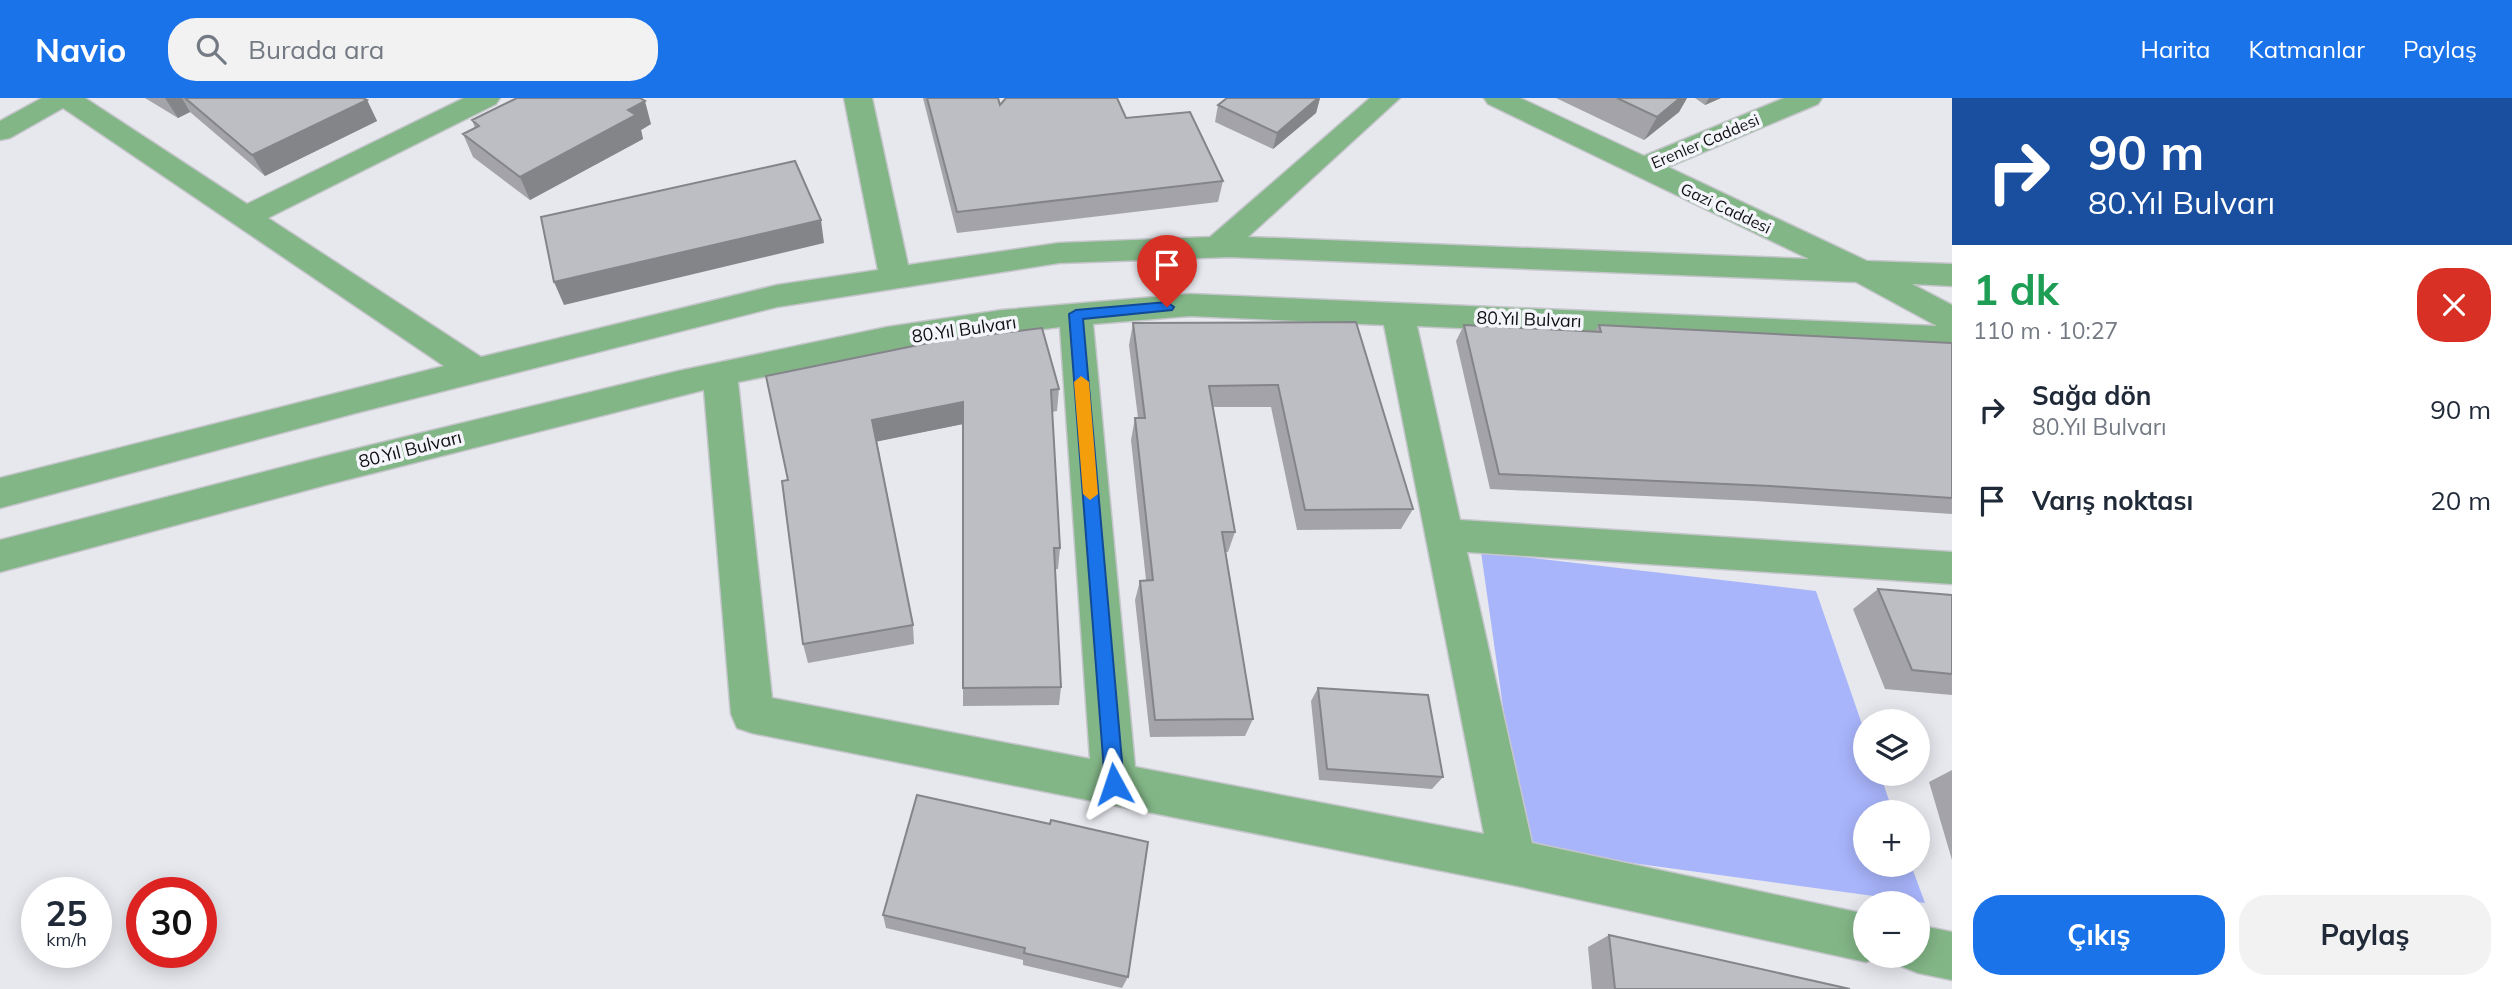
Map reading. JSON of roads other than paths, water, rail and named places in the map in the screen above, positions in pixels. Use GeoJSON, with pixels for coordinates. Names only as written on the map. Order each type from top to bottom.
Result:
{"type":"FeatureCollection","features":[{"type":"Feature","properties":{"kind":"street"},"geometry":{"type":"LineString","coordinates":[[0,132],[64,98],[477,371]]}},
{"type":"Feature","properties":{"kind":"street"},"geometry":{"type":"LineString","coordinates":[[246,217],[486,98]]}},
{"type":"Feature","properties":{"kind":"street"},"geometry":{"type":"LineString","coordinates":[[858,98],[895,277]]}},
{"type":"Feature","properties":{"kind":"street"},"geometry":{"type":"LineString","coordinates":[[1217,248],[1386,98]]}},
{"type":"Feature","properties":{"kind":"street","name":"Gazi Caddesi"},"geometry":{"type":"LineString","coordinates":[[1498,98],[1861,271],[1952,318]]}},
{"type":"Feature","properties":{"kind":"street","name":"Erenler Caddesi"},"geometry":{"type":"LineString","coordinates":[[1641,168],[1808,98]]}},
{"type":"Feature","properties":{"kind":"street"},"geometry":{"type":"LineString","coordinates":[[0,493],[777,296],[1059,253],[1217,248],[1952,275]]}},
{"type":"Feature","properties":{"kind":"street","name":"80.Yıl Bulvarı"},"geometry":{"type":"LineString","coordinates":[[0,556],[248,489],[720,375],[941,330],[1076,314],[1190,305],[1952,338]]}},
{"type":"Feature","properties":{"kind":"street"},"geometry":{"type":"LineString","coordinates":[[1076,314],[1114,784]]}},
{"type":"Feature","properties":{"kind":"street"},"geometry":{"type":"LineString","coordinates":[[1398,314],[1513,862]]}},
{"type":"Feature","properties":{"kind":"street"},"geometry":{"type":"LineString","coordinates":[[720,375],[752,713],[1513,862],[1853,934]]}},
{"type":"Feature","properties":{"kind":"street"},"geometry":{"type":"LineString","coordinates":[[1445,535],[1952,568]]}},
{"type":"Feature","properties":{"kind":"street"},"geometry":{"type":"LineString","coordinates":[[1930,951],[1952,956]]}}]}
